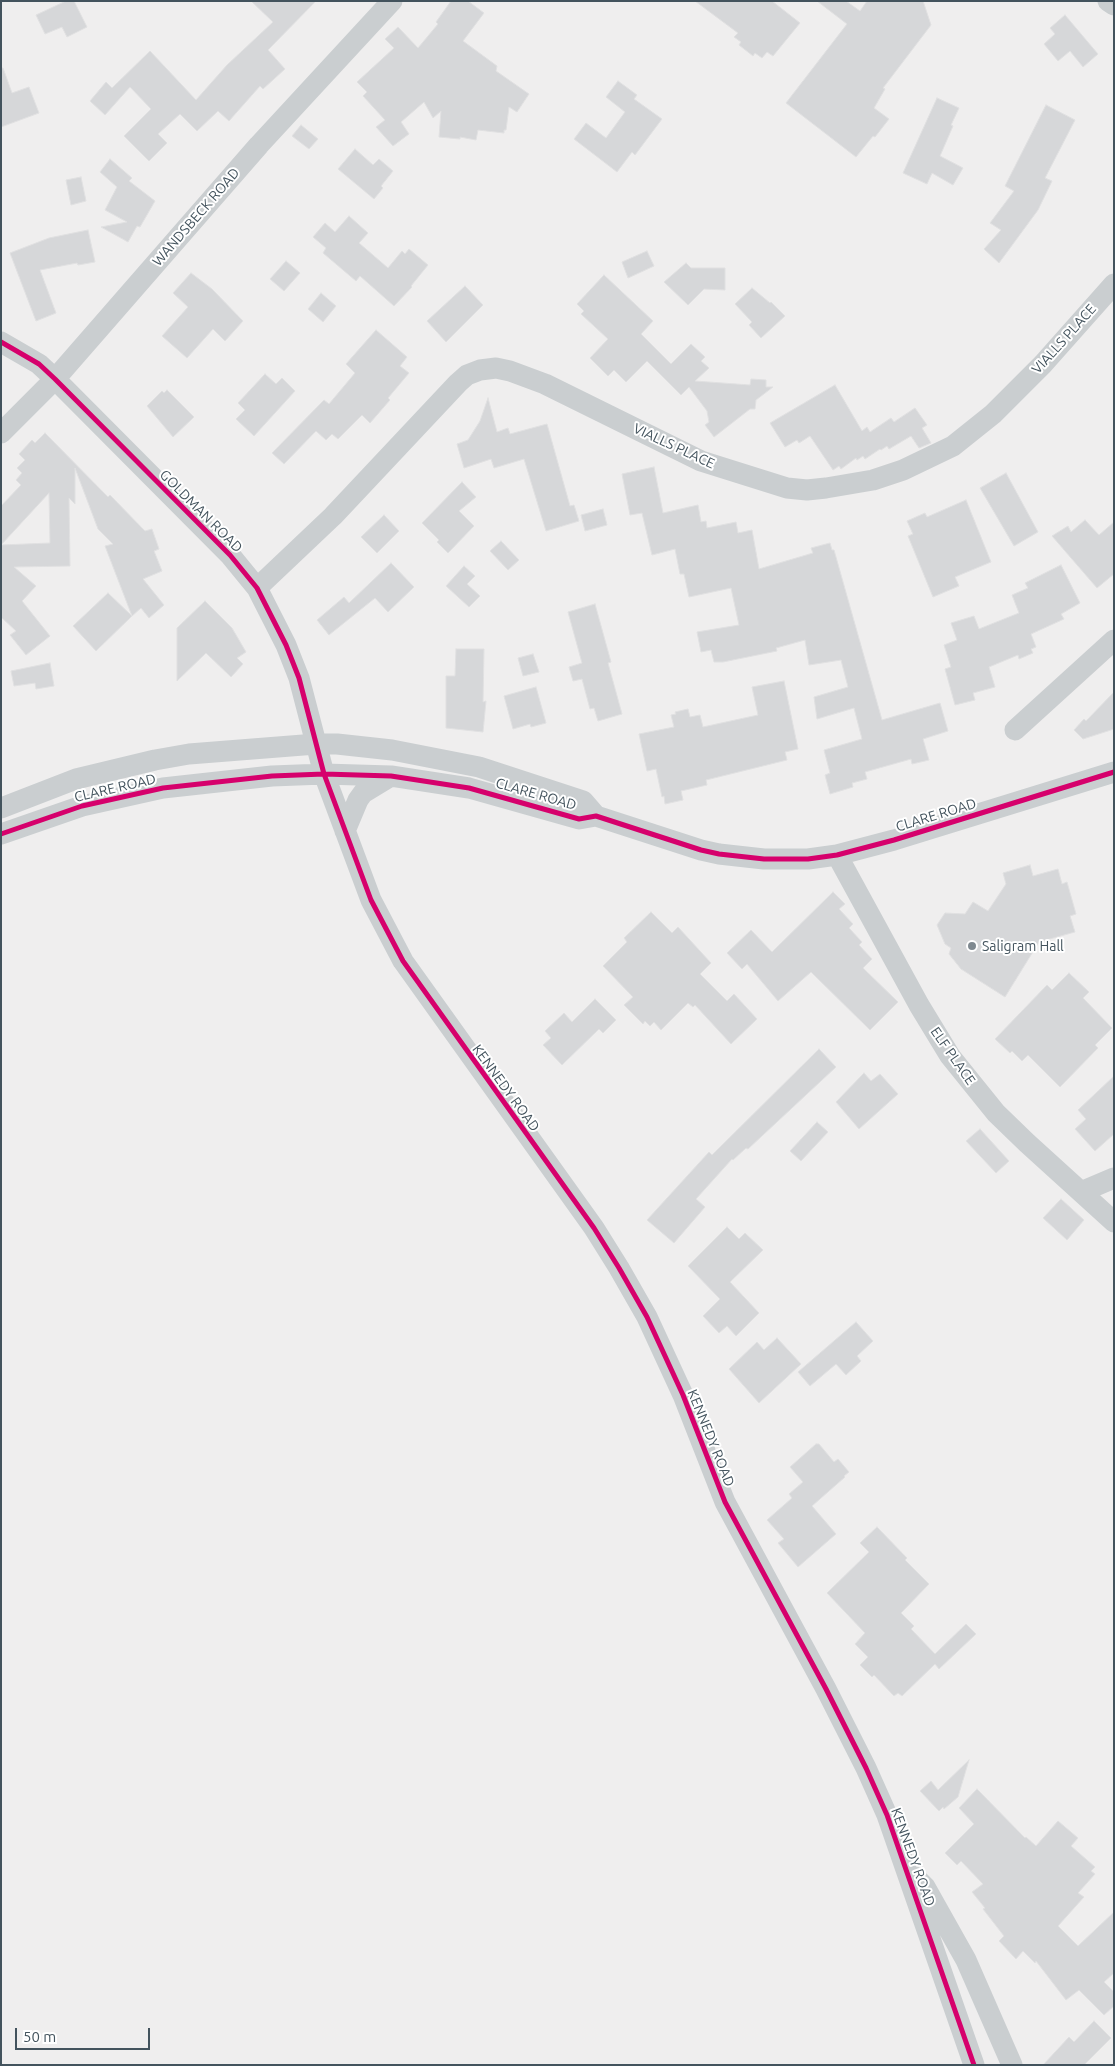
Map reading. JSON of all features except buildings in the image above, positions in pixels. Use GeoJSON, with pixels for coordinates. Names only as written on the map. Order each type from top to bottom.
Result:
{"type":"FeatureCollection","features":[{"type":"Feature","properties":{"kind":"street","name":"WANDSBECK ROAD"},"geometry":{"type":"LineString","coordinates":[[1,433],[55,379],[258,145],[392,1]]}},
{"type":"Feature","properties":{"kind":"street"},"geometry":{"type":"LineString","coordinates":[[1108,1],[1114,5]]}},
{"type":"Feature","properties":{"kind":"street","name":"VIALLS PLACE"},"geometry":{"type":"LineString","coordinates":[[257,588],[340,509],[467,374],[496,368],[510,371],[545,384],[701,461],[787,488],[807,490],[826,488],[873,480],[904,470],[929,459],[959,442],[993,414],[1043,364],[1114,284]]}},
{"type":"Feature","properties":{"kind":"street","name":"GOLDMAN ROAD"},"geometry":{"type":"LineString","coordinates":[[1,342],[39,364],[55,379],[230,555],[257,588],[286,645],[299,678],[324,774]]}},
{"type":"Feature","properties":{"kind":"street"},"geometry":{"type":"LineString","coordinates":[[1016,730],[1114,640]]}},
{"type":"Feature","properties":{"kind":"street","name":"CLARE ROAD"},"geometry":{"type":"LineString","coordinates":[[1,808],[76,779],[155,760],[189,754],[316,744],[376,747],[479,766],[583,801],[596,816]]}},
{"type":"Feature","properties":{"kind":"street","name":"CLARE ROAD"},"geometry":{"type":"LineString","coordinates":[[1,834],[82,806],[163,788],[244,778],[324,774],[391,776],[470,788],[579,819],[596,816],[700,850],[719,854],[789,859],[836,855],[906,836],[1114,772]]}},
{"type":"Feature","properties":{"kind":"street","name":"KENNEDY ROAD"},"geometry":{"type":"LineString","coordinates":[[324,774],[371,900],[403,961],[594,1228],[647,1318],[683,1395],[725,1502],[826,1689],[866,1768],[887,1815],[974,2065]]}},
{"type":"Feature","properties":{"kind":"street"},"geometry":{"type":"LineString","coordinates":[[345,831],[358,800],[364,793],[391,776]]}},
{"type":"Feature","properties":{"kind":"street","name":"ELF PLACE"},"geometry":{"type":"LineString","coordinates":[[836,855],[919,1005],[950,1056],[996,1113],[1114,1222]]}},
{"type":"Feature","properties":{"kind":"street"},"geometry":{"type":"LineString","coordinates":[[1081,1192],[1114,1178]]}},
{"type":"Feature","properties":{"kind":"street"},"geometry":{"type":"LineString","coordinates":[[906,1870],[925,1887],[966,1960],[1012,2065]]}},
{"type":"Feature","properties":{"kind":"cycle path"},"geometry":{"type":"LineString","coordinates":[[1,342],[39,364],[55,379],[230,555],[257,588],[286,645],[299,678],[324,774],[371,900],[403,961],[594,1228],[647,1317],[683,1395],[725,1502],[826,1689],[866,1768],[887,1815],[974,2065]]}},
{"type":"Feature","properties":{"kind":"cycle path"},"geometry":{"type":"LineString","coordinates":[[1,834],[82,806],[163,788],[272,776],[324,774],[391,776],[469,788],[579,819],[596,816],[719,854],[764,859],[808,859],[837,855],[894,840],[1114,772]]}},
{"type":"Feature","properties":{"kind":"place","name":"Saligram Hall"},"geometry":{"type":"Point","coordinates":[972,946]}}]}
